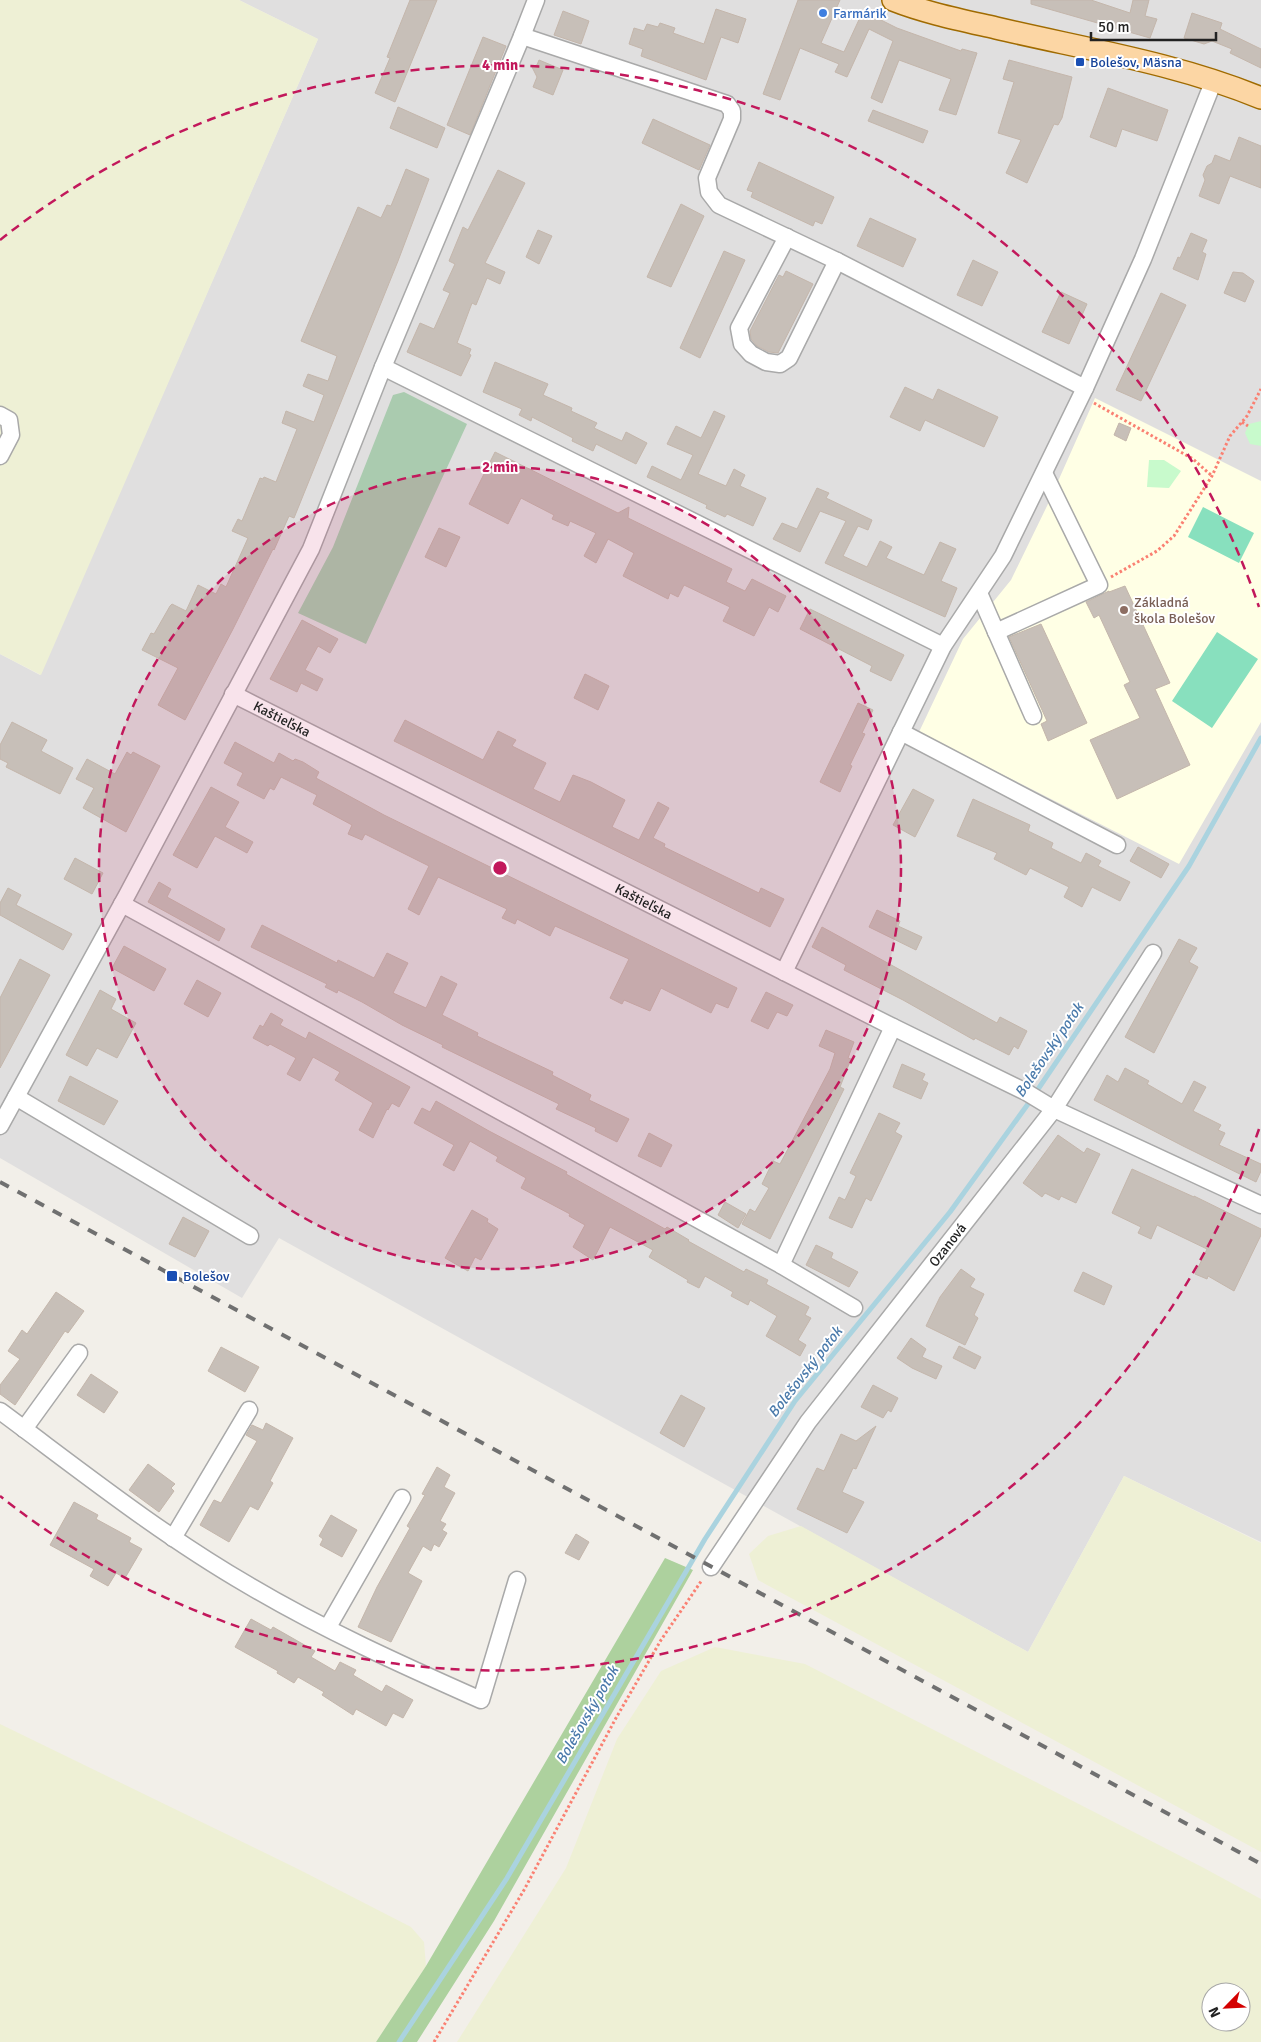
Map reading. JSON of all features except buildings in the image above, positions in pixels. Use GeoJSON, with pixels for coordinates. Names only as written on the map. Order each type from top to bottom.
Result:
{"type":"FeatureCollection","features":[{"type":"Feature","properties":{"kind":"main road"},"geometry":{"type":"LineString","coordinates":[[893,0],[960,20],[1142,60],[1214,80],[1261,98]]}},
{"type":"Feature","properties":{"kind":"street"},"geometry":{"type":"LineString","coordinates":[[0,1126],[122,904],[311,549],[536,0]]}},
{"type":"Feature","properties":{"kind":"street"},"geometry":{"type":"LineString","coordinates":[[522,36],[726,104],[732,111],[732,119],[708,178],[709,192],[719,205],[837,261],[1088,395]]}},
{"type":"Feature","properties":{"kind":"street"},"geometry":{"type":"LineString","coordinates":[[784,972],[943,646],[1003,556],[1044,473],[1088,395],[1214,80]]}},
{"type":"Feature","properties":{"kind":"street"},"geometry":{"type":"LineString","coordinates":[[787,238],[739,328],[742,344],[751,354],[766,362],[780,364],[789,358],[837,261]]}},
{"type":"Feature","properties":{"kind":"street"},"geometry":{"type":"LineString","coordinates":[[384,367],[943,646]]}},
{"type":"Feature","properties":{"kind":"street"},"geometry":{"type":"LineString","coordinates":[[0,415],[9,420],[12,435],[0,456]]}},
{"type":"Feature","properties":{"kind":"street"},"geometry":{"type":"LineString","coordinates":[[996,632],[1098,585],[1044,473]]}},
{"type":"Feature","properties":{"kind":"street"},"geometry":{"type":"LineString","coordinates":[[979,593],[1033,716]]}},
{"type":"Feature","properties":{"kind":"street","name":"Kaštieľska"},"geometry":{"type":"LineString","coordinates":[[234,694],[1033,1096],[1054,1109]]}},
{"type":"Feature","properties":{"kind":"street"},"geometry":{"type":"LineString","coordinates":[[901,732],[1117,845]]}},
{"type":"Feature","properties":{"kind":"street"},"geometry":{"type":"LineString","coordinates":[[122,904],[782,1265],[854,1308]]}},
{"type":"Feature","properties":{"kind":"street","name":"Ozanová"},"geometry":{"type":"LineString","coordinates":[[711,1567],[808,1422],[1054,1109],[1153,953]]}},
{"type":"Feature","properties":{"kind":"street"},"geometry":{"type":"LineString","coordinates":[[782,1265],[893,1027]]}},
{"type":"Feature","properties":{"kind":"street"},"geometry":{"type":"LineString","coordinates":[[16,1097],[250,1236]]}},
{"type":"Feature","properties":{"kind":"street"},"geometry":{"type":"LineString","coordinates":[[1054,1109],[1261,1205]]}},
{"type":"Feature","properties":{"kind":"street"},"geometry":{"type":"LineString","coordinates":[[24,1429],[79,1353]]}},
{"type":"Feature","properties":{"kind":"street"},"geometry":{"type":"LineString","coordinates":[[173,1538],[249,1410]]}},
{"type":"Feature","properties":{"kind":"street"},"geometry":{"type":"LineString","coordinates":[[0,1411],[173,1538],[248,1585],[420,1673],[482,1700],[517,1580]]}},
{"type":"Feature","properties":{"kind":"street"},"geometry":{"type":"LineString","coordinates":[[328,1627],[402,1498]]}},
{"type":"Feature","properties":{"kind":"path"},"geometry":{"type":"LineString","coordinates":[[1098,585],[1157,551],[1174,536],[1212,476],[1230,436],[1242,422],[1261,389]]}},
{"type":"Feature","properties":{"kind":"path"},"geometry":{"type":"LineString","coordinates":[[1088,395],[1193,459],[1212,476]]}},
{"type":"Feature","properties":{"kind":"path"},"geometry":{"type":"LineString","coordinates":[[1242,422],[1248,426]]}},
{"type":"Feature","properties":{"kind":"path"},"geometry":{"type":"LineString","coordinates":[[434,2042],[524,1890],[616,1718],[661,1640],[711,1567]]}},
{"type":"Feature","properties":{"kind":"shaded area"},"geometry":{"type":"Polygon","coordinates":[[[0,0],[239,0],[318,39],[41,675],[0,654],[0,0]]]}},
{"type":"Feature","properties":{"kind":"shaded area"},"geometry":{"type":"Polygon","coordinates":[[[239,0],[1261,0],[1261,1542],[1124,1476],[1028,1652],[279,1238],[242,1298],[0,1158],[0,654],[40,675],[318,39],[239,0]]]}},
{"type":"Feature","properties":{"kind":"shaded area"},"geometry":{"type":"Polygon","coordinates":[[[404,392],[467,424],[366,644],[298,613],[333,547],[393,395],[404,392]]]}},
{"type":"Feature","properties":{"kind":"shaded area","name":"Základná škola Bolešov"},"geometry":{"type":"Polygon","coordinates":[[[1095,398],[1261,481],[1261,722],[1179,864],[919,732],[963,639],[1011,580],[1047,506],[1095,398]]]}},
{"type":"Feature","properties":{"kind":"shaded area"},"geometry":{"type":"Polygon","coordinates":[[[1124,1476],[1261,1543],[1261,1852],[758,1580],[749,1554],[768,1536],[801,1526],[1028,1652],[1124,1476]]]}},
{"type":"Feature","properties":{"kind":"shaded area"},"geometry":{"type":"Polygon","coordinates":[[[715,1647],[805,1664],[1261,1899],[1261,2042],[457,2042],[566,1868],[617,1739],[661,1671],[715,1647]]]}},
{"type":"Feature","properties":{"kind":"shaded area"},"geometry":{"type":"Polygon","coordinates":[[[0,1724],[300,1870],[411,1927],[424,1942],[426,1966],[376,2042],[0,2042],[0,1724]]]}},
{"type":"Feature","properties":{"kind":"green space"},"geometry":{"type":"Polygon","coordinates":[[[1261,421],[1261,446],[1250,444],[1245,433],[1249,424],[1261,421]]]}},
{"type":"Feature","properties":{"kind":"green space"},"geometry":{"type":"Polygon","coordinates":[[[1149,460],[1164,460],[1181,471],[1169,488],[1147,487],[1149,460]]]}},
{"type":"Feature","properties":{"kind":"green space"},"geometry":{"type":"Polygon","coordinates":[[[1203,507],[1254,533],[1239,563],[1188,537],[1203,507]]]}},
{"type":"Feature","properties":{"kind":"green space"},"geometry":{"type":"Polygon","coordinates":[[[1217,632],[1258,659],[1212,728],[1172,701],[1217,632]]]}},
{"type":"Feature","properties":{"kind":"green space"},"geometry":{"type":"Polygon","coordinates":[[[665,1558],[693,1570],[494,1921],[417,2042],[376,2042],[426,1966],[665,1558]]]}},
{"type":"Feature","properties":{"kind":"waterway","name":"Bolešovský potok"},"geometry":{"type":"LineString","coordinates":[[399,2042],[507,1878],[705,1539],[795,1401],[950,1212],[1028,1104],[1189,866],[1261,738]]}},
{"type":"Feature","properties":{"kind":"railway"},"geometry":{"type":"LineString","coordinates":[[0,1182],[1261,1864]]}},
{"type":"Feature","properties":{"kind":"place","name":"Farmárik"},"geometry":{"type":"Point","coordinates":[823,13]}},
{"type":"Feature","properties":{"kind":"place","name":"Bolešov, Mäsna"},"geometry":{"type":"Point","coordinates":[1080,62]}},
{"type":"Feature","properties":{"kind":"place","name":"Základná škola Bolešov"},"geometry":{"type":"Point","coordinates":[1124,610]}},
{"type":"Feature","properties":{"kind":"place","name":"Bolešov"},"geometry":{"type":"Point","coordinates":[172,1276]}}]}
